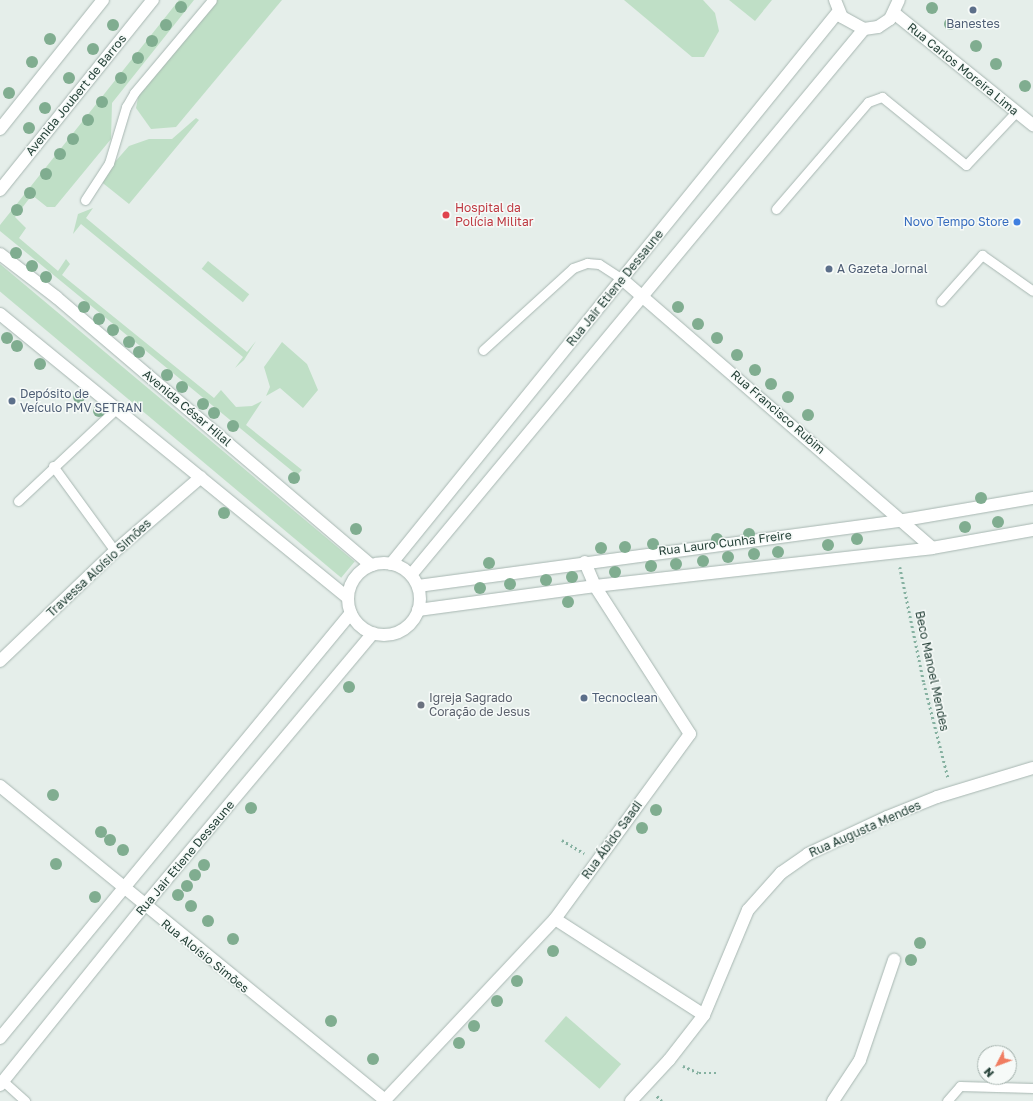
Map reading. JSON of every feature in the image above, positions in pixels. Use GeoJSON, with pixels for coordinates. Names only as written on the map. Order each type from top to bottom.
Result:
{"type":"FeatureCollection","features":[{"type":"Feature","properties":{"kind":"street"},"geometry":{"type":"LineString","coordinates":[[0,129],[104,0]]}},
{"type":"Feature","properties":{"kind":"street","name":"Avenida Joubert de Barros"},"geometry":{"type":"LineString","coordinates":[[0,190],[153,0]]}},
{"type":"Feature","properties":{"kind":"street"},"geometry":{"type":"LineString","coordinates":[[834,0],[838,12],[847,22],[864,29],[878,27],[894,13],[898,0]]}},
{"type":"Feature","properties":{"kind":"street","name":"Rua Jair Etiene Dessaune"},"geometry":{"type":"LineString","coordinates":[[391,564],[838,12]]}},
{"type":"Feature","properties":{"kind":"street","name":"Rua Carlos Moreira Lima"},"geometry":{"type":"LineString","coordinates":[[894,13],[1033,125]]}},
{"type":"Feature","properties":{"kind":"street","name":"Rua Jair Etiene Dessaune"},"geometry":{"type":"LineString","coordinates":[[411,575],[642,294],[864,29]]}},
{"type":"Feature","properties":{"kind":"street","name":"Avenida César Hilal"},"geometry":{"type":"LineString","coordinates":[[0,254],[56,298],[371,565]]}},
{"type":"Feature","properties":{"kind":"street","name":"Rua Francisco Rubim"},"geometry":{"type":"LineString","coordinates":[[622,279],[642,294],[904,520],[932,548]]}},
{"type":"Feature","properties":{"kind":"street"},"geometry":{"type":"LineString","coordinates":[[0,314],[348,598]]}},
{"type":"Feature","properties":{"kind":"street","name":"Travessa Aloísio Simões"},"geometry":{"type":"LineString","coordinates":[[0,661],[115,551],[201,477]]}},
{"type":"Feature","properties":{"kind":"street","name":"Rua Lauro Cunha Freire"},"geometry":{"type":"LineString","coordinates":[[418,586],[585,562],[904,520],[1033,498]]}},
{"type":"Feature","properties":{"kind":"street"},"geometry":{"type":"LineString","coordinates":[[418,610],[595,586],[932,548],[1033,530]]}},
{"type":"Feature","properties":{"kind":"street","name":"Rua Ábido Saadi"},"geometry":{"type":"LineString","coordinates":[[387,1097],[554,919],[690,734],[595,586],[585,562]]}},
{"type":"Feature","properties":{"kind":"street"},"geometry":{"type":"LineString","coordinates":[[391,564],[411,575],[418,586],[418,610],[403,629],[388,634],[373,633],[360,625],[351,613],[348,598],[353,580],[371,565],[391,564]]}},
{"type":"Feature","properties":{"kind":"street"},"geometry":{"type":"LineString","coordinates":[[0,1038],[121,888],[351,613]]}},
{"type":"Feature","properties":{"kind":"street","name":"Rua Jair Etiene Dessaune"},"geometry":{"type":"LineString","coordinates":[[2,1083],[144,906],[373,633]]}},
{"type":"Feature","properties":{"kind":"street","name":"Rua Augusta Mendes"},"geometry":{"type":"LineString","coordinates":[[631,1101],[669,1060],[704,1015],[748,910],[781,873],[808,854],[853,832],[952,793],[1033,768]]}},
{"type":"Feature","properties":{"kind":"street","name":"Rua Aloísio Simões"},"geometry":{"type":"LineString","coordinates":[[0,786],[121,888],[387,1097]]}},
{"type":"Feature","properties":{"kind":"street"},"geometry":{"type":"LineString","coordinates":[[554,919],[704,1015]]}},
{"type":"Feature","properties":{"kind":"street"},"geometry":{"type":"LineString","coordinates":[[833,1101],[860,1060],[894,960]]}},
{"type":"Feature","properties":{"kind":"lane"},"geometry":{"type":"LineString","coordinates":[[85,200],[109,163],[126,107],[134,93],[212,0]]}},
{"type":"Feature","properties":{"kind":"lane"},"geometry":{"type":"LineString","coordinates":[[776,209],[868,102],[882,97],[966,165],[1016,112]]}},
{"type":"Feature","properties":{"kind":"lane"},"geometry":{"type":"LineString","coordinates":[[941,301],[982,255],[1033,291]]}},
{"type":"Feature","properties":{"kind":"lane"},"geometry":{"type":"LineString","coordinates":[[483,350],[573,268],[587,263],[598,264],[622,279]]}},
{"type":"Feature","properties":{"kind":"lane"},"geometry":{"type":"LineString","coordinates":[[18,501],[53,466],[117,408]]}},
{"type":"Feature","properties":{"kind":"lane"},"geometry":{"type":"LineString","coordinates":[[53,466],[115,551]]}},
{"type":"Feature","properties":{"kind":"lane"},"geometry":{"type":"LineString","coordinates":[[2,1083],[25,1101]]}},
{"type":"Feature","properties":{"kind":"lane"},"geometry":{"type":"LineString","coordinates":[[947,1101],[960,1086],[1033,1088]]}},
{"type":"Feature","properties":{"kind":"path","name":"Beco Manoel Mendes"},"geometry":{"type":"LineString","coordinates":[[897,552],[924,683],[952,793]]}},
{"type":"Feature","properties":{"kind":"path"},"geometry":{"type":"LineString","coordinates":[[562,840],[596,861]]}},
{"type":"Feature","properties":{"kind":"path"},"geometry":{"type":"LineString","coordinates":[[669,1060],[699,1073],[718,1073]]}},
{"type":"Feature","properties":{"kind":"green space"},"geometry":{"type":"Polygon","coordinates":[[[179,0],[194,0],[112,103],[111,139],[55,207],[47,207],[32,195],[15,217],[26,228],[19,238],[58,271],[66,259],[70,264],[62,275],[214,398],[221,390],[236,407],[252,406],[262,401],[246,425],[302,470],[297,475],[0,231],[0,225],[179,0]]]}},
{"type":"Feature","properties":{"kind":"green space"},"geometry":{"type":"Polygon","coordinates":[[[215,0],[282,0],[176,127],[151,129],[136,108],[139,93],[215,0]]]}},
{"type":"Feature","properties":{"kind":"green space"},"geometry":{"type":"Polygon","coordinates":[[[624,0],[703,0],[715,13],[719,31],[704,57],[692,57],[624,0]]]}},
{"type":"Feature","properties":{"kind":"green space"},"geometry":{"type":"Polygon","coordinates":[[[729,0],[772,0],[755,21],[729,0]]]}},
{"type":"Feature","properties":{"kind":"green space"},"geometry":{"type":"Polygon","coordinates":[[[196,118],[199,120],[129,204],[99,180],[129,146],[149,139],[172,139],[196,118]]]}},
{"type":"Feature","properties":{"kind":"green space"},"geometry":{"type":"Polygon","coordinates":[[[93,208],[86,218],[247,352],[256,341],[244,360],[235,368],[243,357],[81,224],[73,234],[78,214],[93,208]]]}},
{"type":"Feature","properties":{"kind":"green space"},"geometry":{"type":"Polygon","coordinates":[[[208,261],[249,294],[243,302],[202,269],[208,261]]]}},
{"type":"Feature","properties":{"kind":"green space"},"geometry":{"type":"Polygon","coordinates":[[[0,264],[355,562],[341,578],[0,291],[0,264]]]}},
{"type":"Feature","properties":{"kind":"green space"},"geometry":{"type":"Polygon","coordinates":[[[282,342],[307,364],[318,390],[303,408],[280,388],[266,396],[270,387],[264,367],[282,342]]]}},
{"type":"Feature","properties":{"kind":"green space"},"geometry":{"type":"Polygon","coordinates":[[[566,1016],[621,1064],[599,1089],[544,1041],[566,1016]]]}},
{"type":"Feature","properties":{"kind":"place","name":"Banestes"},"geometry":{"type":"Point","coordinates":[973,10]}},
{"type":"Feature","properties":{"kind":"place","name":"Hospital da Polícia Militar"},"geometry":{"type":"Point","coordinates":[446,215]}},
{"type":"Feature","properties":{"kind":"place","name":"Novo Tempo Store"},"geometry":{"type":"Point","coordinates":[1017,222]}},
{"type":"Feature","properties":{"kind":"place","name":"A Gazeta Jornal"},"geometry":{"type":"Point","coordinates":[829,269]}},
{"type":"Feature","properties":{"kind":"place","name":"Depósito de Veículo PMV SETRAN"},"geometry":{"type":"Point","coordinates":[12,401]}},
{"type":"Feature","properties":{"kind":"place","name":"Tecnoclean"},"geometry":{"type":"Point","coordinates":[584,698]}},
{"type":"Feature","properties":{"kind":"place","name":"Igreja Sagrado Coração de Jesus"},"geometry":{"type":"Point","coordinates":[421,705]}}]}
